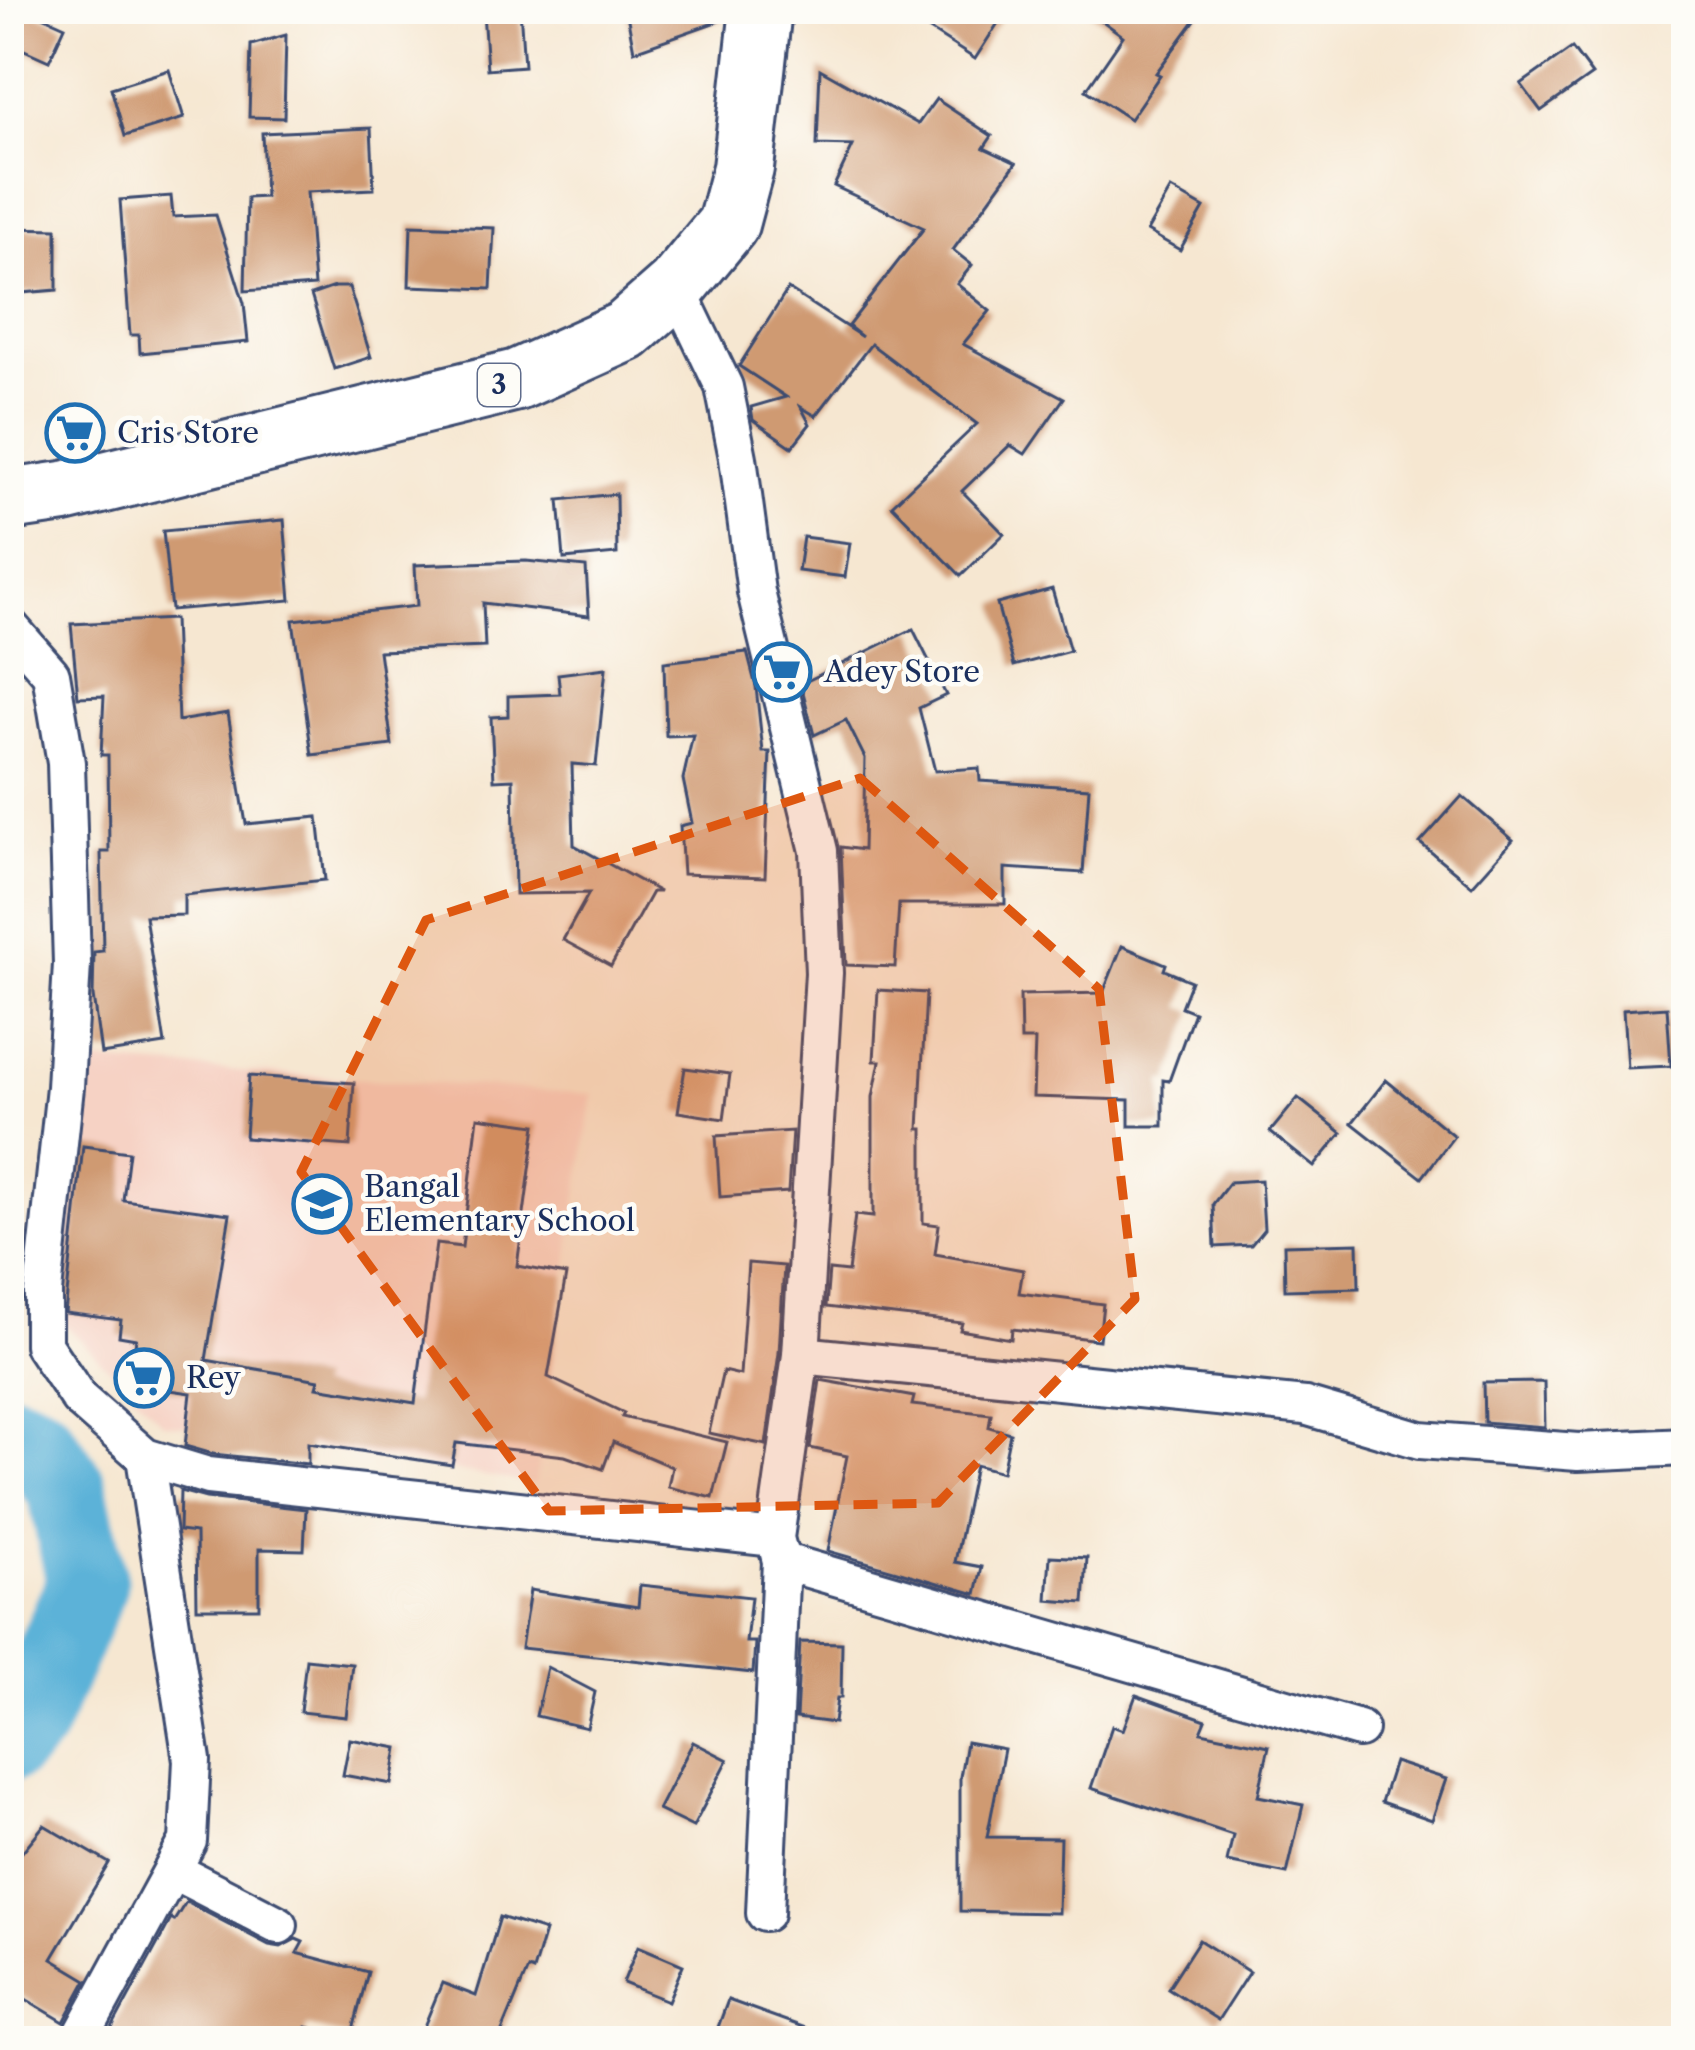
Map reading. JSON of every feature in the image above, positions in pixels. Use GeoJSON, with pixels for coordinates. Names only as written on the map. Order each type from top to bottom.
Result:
{"type":"FeatureCollection","features":[{"type":"Feature","properties":{"kind":"highway","name":"3"},"geometry":{"type":"LineString","coordinates":[[9,500],[110,481],[518,380],[626,331],[676,287],[728,224],[743,168],[761,9]]}},
{"type":"Feature","properties":{"kind":"street"},"geometry":{"type":"LineString","coordinates":[[676,287],[724,387],[756,592],[819,851],[824,973],[801,1355],[778,1550],[765,1913]]}},
{"type":"Feature","properties":{"kind":"street"},"geometry":{"type":"LineString","coordinates":[[9,626],[52,674],[66,763],[72,964],[64,1105],[43,1292],[43,1345],[79,1399],[146,1457],[208,1476],[778,1550],[1359,1729]]}},
{"type":"Feature","properties":{"kind":"street"},"geometry":{"type":"LineString","coordinates":[[801,1355],[1306,1406],[1420,1440],[1578,1452],[1686,1447]]}},
{"type":"Feature","properties":{"kind":"street"},"geometry":{"type":"LineString","coordinates":[[79,2041],[188,1841],[192,1760],[146,1457]]}},
{"type":"Feature","properties":{"kind":"street"},"geometry":{"type":"LineString","coordinates":[[174,1871],[279,1925]]}},
{"type":"Feature","properties":{"kind":"highlighted area"},"geometry":{"type":"Polygon","coordinates":[[[860,778],[1099,989],[1135,1299],[938,1503],[549,1511],[301,1172],[426,920],[860,778]]]}},
{"type":"Feature","properties":{"kind":"shaded area","name":"Bangal Elementary School"},"geometry":{"type":"Polygon","coordinates":[[[83,1061],[593,1094],[535,1484],[163,1423],[56,1315],[83,1061]]]}},
{"type":"Feature","properties":{"kind":"building"},"geometry":{"type":"Polygon","coordinates":[[[9,9],[27,9],[65,26],[49,61],[9,43],[9,9]]]}},
{"type":"Feature","properties":{"kind":"building"},"geometry":{"type":"Polygon","coordinates":[[[520,9],[524,66],[487,69],[483,12],[520,9]]]}},
{"type":"Feature","properties":{"kind":"building"},"geometry":{"type":"Polygon","coordinates":[[[626,9],[726,9],[725,19],[634,51],[626,9]]]}},
{"type":"Feature","properties":{"kind":"building"},"geometry":{"type":"Polygon","coordinates":[[[897,9],[1007,9],[975,59],[897,9]]]}},
{"type":"Feature","properties":{"kind":"building"},"geometry":{"type":"Polygon","coordinates":[[[1086,9],[1203,9],[1156,73],[1160,75],[1130,119],[1086,90],[1123,36],[1086,9]]]}},
{"type":"Feature","properties":{"kind":"building"},"geometry":{"type":"Polygon","coordinates":[[[286,35],[284,118],[249,117],[251,45],[286,35]]]}},
{"type":"Feature","properties":{"kind":"building"},"geometry":{"type":"Polygon","coordinates":[[[1572,48],[1592,75],[1541,111],[1521,84],[1572,48]]]}},
{"type":"Feature","properties":{"kind":"building"},"geometry":{"type":"Polygon","coordinates":[[[820,69],[918,124],[936,99],[992,136],[984,148],[1016,163],[953,250],[972,265],[957,284],[990,311],[963,344],[1064,398],[1025,454],[1010,445],[962,491],[1004,534],[961,576],[892,505],[977,424],[871,344],[816,416],[801,407],[810,424],[792,447],[753,420],[751,407],[786,397],[739,366],[788,289],[862,337],[848,326],[924,228],[834,186],[853,146],[817,145],[820,69]]]}},
{"type":"Feature","properties":{"kind":"building"},"geometry":{"type":"Polygon","coordinates":[[[169,70],[184,118],[125,136],[111,88],[169,70]]]}},
{"type":"Feature","properties":{"kind":"building"},"geometry":{"type":"Polygon","coordinates":[[[371,128],[374,189],[307,192],[314,286],[245,291],[247,198],[265,197],[262,133],[371,128]]]}},
{"type":"Feature","properties":{"kind":"building"},"geometry":{"type":"Polygon","coordinates":[[[1171,189],[1204,208],[1180,250],[1147,231],[1171,189]]]}},
{"type":"Feature","properties":{"kind":"building"},"geometry":{"type":"Polygon","coordinates":[[[171,196],[173,217],[216,215],[244,303],[248,342],[140,353],[139,335],[130,335],[120,200],[171,196]]]}},
{"type":"Feature","properties":{"kind":"building"},"geometry":{"type":"Polygon","coordinates":[[[411,225],[494,228],[491,289],[409,286],[411,225]]]}},
{"type":"Feature","properties":{"kind":"building"},"geometry":{"type":"Polygon","coordinates":[[[9,228],[57,229],[57,290],[9,294],[9,228]]]}},
{"type":"Feature","properties":{"kind":"building"},"geometry":{"type":"Polygon","coordinates":[[[349,287],[371,357],[334,369],[311,295],[349,287]]]}},
{"type":"Feature","properties":{"kind":"building"},"geometry":{"type":"Polygon","coordinates":[[[616,494],[617,554],[564,559],[559,500],[616,494]]]}},
{"type":"Feature","properties":{"kind":"building"},"geometry":{"type":"Polygon","coordinates":[[[284,520],[291,600],[171,610],[163,531],[284,520]]]}},
{"type":"Feature","properties":{"kind":"building"},"geometry":{"type":"Polygon","coordinates":[[[803,537],[850,543],[845,577],[798,571],[803,537]]]}},
{"type":"Feature","properties":{"kind":"building"},"geometry":{"type":"Polygon","coordinates":[[[526,561],[586,567],[589,616],[483,603],[485,647],[379,651],[392,745],[312,755],[293,620],[417,606],[415,565],[526,561]]]}},
{"type":"Feature","properties":{"kind":"building"},"geometry":{"type":"Polygon","coordinates":[[[1052,589],[1070,651],[1014,666],[997,604],[1052,589]]]}},
{"type":"Feature","properties":{"kind":"building"},"geometry":{"type":"Polygon","coordinates":[[[174,619],[178,721],[228,713],[246,824],[318,817],[325,880],[184,895],[184,915],[145,916],[165,1044],[101,1054],[93,996],[94,952],[103,951],[101,852],[109,852],[108,755],[101,755],[104,696],[78,697],[71,624],[174,619]]]}},
{"type":"Feature","properties":{"kind":"building"},"geometry":{"type":"Polygon","coordinates":[[[913,629],[946,695],[919,708],[935,771],[979,768],[980,781],[1089,788],[1083,873],[1005,868],[1005,904],[899,904],[895,967],[846,965],[841,847],[863,850],[865,758],[846,720],[814,735],[801,684],[913,629]]]}},
{"type":"Feature","properties":{"kind":"building"},"geometry":{"type":"Polygon","coordinates":[[[747,652],[763,752],[770,752],[765,877],[683,874],[680,826],[692,823],[683,779],[693,735],[666,736],[664,662],[747,652]]]}},
{"type":"Feature","properties":{"kind":"building"},"geometry":{"type":"Polygon","coordinates":[[[606,668],[596,766],[572,764],[574,845],[660,892],[652,892],[611,966],[563,940],[589,893],[515,894],[513,779],[494,780],[491,717],[508,716],[508,696],[560,694],[558,674],[606,668]]]}},
{"type":"Feature","properties":{"kind":"building"},"geometry":{"type":"Polygon","coordinates":[[[1462,796],[1513,840],[1472,886],[1420,843],[1462,796]]]}},
{"type":"Feature","properties":{"kind":"building"},"geometry":{"type":"Polygon","coordinates":[[[1122,946],[1166,964],[1164,970],[1191,981],[1181,1007],[1194,1012],[1169,1081],[1163,1080],[1163,1126],[1129,1126],[1129,1100],[1033,1097],[1035,1040],[1021,1040],[1020,995],[1103,993],[1122,946]]]}},
{"type":"Feature","properties":{"kind":"building"},"geometry":{"type":"Polygon","coordinates":[[[878,990],[926,993],[919,1129],[923,1129],[923,1223],[939,1225],[935,1254],[1023,1270],[1019,1293],[1103,1304],[1099,1340],[1012,1329],[1011,1339],[960,1330],[962,1323],[826,1307],[829,1270],[848,1272],[855,1215],[873,1217],[878,990]]]}},
{"type":"Feature","properties":{"kind":"building"},"geometry":{"type":"Polygon","coordinates":[[[1667,1007],[1671,1066],[1627,1068],[1623,1010],[1667,1007]]]}},
{"type":"Feature","properties":{"kind":"building"},"geometry":{"type":"Polygon","coordinates":[[[685,1068],[730,1074],[724,1119],[678,1112],[685,1068]]]}},
{"type":"Feature","properties":{"kind":"building"},"geometry":{"type":"Polygon","coordinates":[[[249,1076],[354,1083],[350,1146],[245,1138],[249,1076]]]}},
{"type":"Feature","properties":{"kind":"building"},"geometry":{"type":"Polygon","coordinates":[[[1386,1080],[1454,1136],[1422,1178],[1352,1123],[1386,1080]]]}},
{"type":"Feature","properties":{"kind":"building"},"geometry":{"type":"Polygon","coordinates":[[[1298,1098],[1342,1133],[1314,1167],[1270,1132],[1298,1098]]]}},
{"type":"Feature","properties":{"kind":"building"},"geometry":{"type":"Polygon","coordinates":[[[478,1117],[536,1125],[517,1266],[566,1275],[548,1377],[624,1413],[622,1417],[727,1442],[713,1498],[668,1487],[672,1467],[613,1442],[603,1469],[565,1456],[456,1443],[452,1465],[308,1443],[308,1464],[213,1454],[185,1446],[191,1393],[129,1384],[136,1339],[119,1336],[121,1320],[65,1313],[83,1146],[129,1152],[123,1200],[230,1214],[206,1360],[319,1380],[317,1387],[415,1403],[436,1244],[462,1247],[478,1117]]]}},
{"type":"Feature","properties":{"kind":"building"},"geometry":{"type":"Polygon","coordinates":[[[792,1131],[788,1192],[720,1197],[716,1136],[792,1131]]]}},
{"type":"Feature","properties":{"kind":"building"},"geometry":{"type":"Polygon","coordinates":[[[1261,1180],[1264,1229],[1251,1245],[1215,1247],[1213,1204],[1230,1182],[1261,1180]]]}},
{"type":"Feature","properties":{"kind":"building"},"geometry":{"type":"Polygon","coordinates":[[[1358,1243],[1359,1288],[1285,1290],[1284,1245],[1358,1243]]]}},
{"type":"Feature","properties":{"kind":"building"},"geometry":{"type":"Polygon","coordinates":[[[748,1263],[784,1266],[779,1353],[766,1445],[709,1433],[723,1371],[740,1375],[748,1263]]]}},
{"type":"Feature","properties":{"kind":"building"},"geometry":{"type":"Polygon","coordinates":[[[820,1380],[914,1397],[912,1405],[991,1414],[989,1427],[1010,1433],[1002,1472],[975,1465],[955,1562],[982,1567],[976,1594],[828,1551],[847,1456],[810,1448],[820,1380]]]}},
{"type":"Feature","properties":{"kind":"building"},"geometry":{"type":"Polygon","coordinates":[[[1544,1382],[1545,1427],[1484,1422],[1483,1383],[1544,1382]]]}},
{"type":"Feature","properties":{"kind":"building"},"geometry":{"type":"Polygon","coordinates":[[[180,1491],[306,1509],[304,1550],[259,1549],[259,1608],[197,1608],[196,1533],[179,1531],[180,1491]]]}},
{"type":"Feature","properties":{"kind":"building"},"geometry":{"type":"Polygon","coordinates":[[[1050,1556],[1087,1558],[1084,1603],[1047,1600],[1050,1556]]]}},
{"type":"Feature","properties":{"kind":"building"},"geometry":{"type":"Polygon","coordinates":[[[640,1585],[751,1597],[746,1642],[755,1642],[753,1673],[521,1648],[530,1590],[638,1607],[640,1585]]]}},
{"type":"Feature","properties":{"kind":"building"},"geometry":{"type":"Polygon","coordinates":[[[800,1642],[842,1643],[841,1698],[837,1698],[834,1723],[796,1718],[800,1642]]]}},
{"type":"Feature","properties":{"kind":"building"},"geometry":{"type":"Polygon","coordinates":[[[306,1659],[352,1664],[346,1717],[300,1712],[306,1659]]]}},
{"type":"Feature","properties":{"kind":"building"},"geometry":{"type":"Polygon","coordinates":[[[547,1667],[595,1692],[587,1728],[536,1716],[547,1667]]]}},
{"type":"Feature","properties":{"kind":"building"},"geometry":{"type":"Polygon","coordinates":[[[1136,1695],[1206,1720],[1201,1732],[1269,1746],[1258,1796],[1303,1805],[1287,1874],[1227,1862],[1233,1835],[1091,1788],[1112,1726],[1123,1730],[1136,1695]]]}},
{"type":"Feature","properties":{"kind":"building"},"geometry":{"type":"Polygon","coordinates":[[[350,1739],[398,1748],[392,1784],[343,1775],[350,1739]]]}},
{"type":"Feature","properties":{"kind":"building"},"geometry":{"type":"Polygon","coordinates":[[[693,1742],[728,1760],[693,1827],[658,1810],[693,1742]]]}},
{"type":"Feature","properties":{"kind":"building"},"geometry":{"type":"Polygon","coordinates":[[[966,1742],[1004,1749],[987,1837],[1060,1838],[1058,1913],[960,1911],[960,1777],[966,1742]]]}},
{"type":"Feature","properties":{"kind":"building"},"geometry":{"type":"Polygon","coordinates":[[[1394,1762],[1446,1779],[1432,1820],[1381,1802],[1394,1762]]]}},
{"type":"Feature","properties":{"kind":"building"},"geometry":{"type":"Polygon","coordinates":[[[44,1825],[109,1863],[52,1959],[87,1980],[64,2022],[9,1989],[9,1868],[44,1825]]]}},
{"type":"Feature","properties":{"kind":"building"},"geometry":{"type":"Polygon","coordinates":[[[186,1902],[269,1945],[281,1947],[296,1939],[303,1942],[297,1953],[368,1972],[351,2038],[307,2027],[304,2041],[105,2041],[171,1919],[186,1902]]]}},
{"type":"Feature","properties":{"kind":"building"},"geometry":{"type":"Polygon","coordinates":[[[500,1917],[545,1931],[533,1971],[528,1969],[498,2041],[418,2041],[442,1983],[476,1996],[500,1917]]]}},
{"type":"Feature","properties":{"kind":"building"},"geometry":{"type":"Polygon","coordinates":[[[1199,1940],[1249,1972],[1218,2020],[1168,1988],[1199,1940]]]}},
{"type":"Feature","properties":{"kind":"building"},"geometry":{"type":"Polygon","coordinates":[[[638,1946],[683,1965],[668,2001],[623,1983],[638,1946]]]}},
{"type":"Feature","properties":{"kind":"building"},"geometry":{"type":"Polygon","coordinates":[[[728,2000],[828,2036],[827,2041],[713,2041],[728,2000]]]}},
{"type":"Feature","properties":{"kind":"waterway"},"geometry":{"type":"LineString","coordinates":[[9,1432],[36,1443],[67,1489],[87,1583],[27,1723],[9,1742]]}},
{"type":"Feature","properties":{"kind":"place","name":"Cris Store"},"geometry":{"type":"Point","coordinates":[75,433]}},
{"type":"Feature","properties":{"kind":"place","name":"Adey Store"},"geometry":{"type":"Point","coordinates":[782,672]}},
{"type":"Feature","properties":{"kind":"place","name":"Bangal Elementary School"},"geometry":{"type":"Point","coordinates":[322,1204]}},
{"type":"Feature","properties":{"kind":"place","name":"Rey"},"geometry":{"type":"Point","coordinates":[144,1378]}}]}
